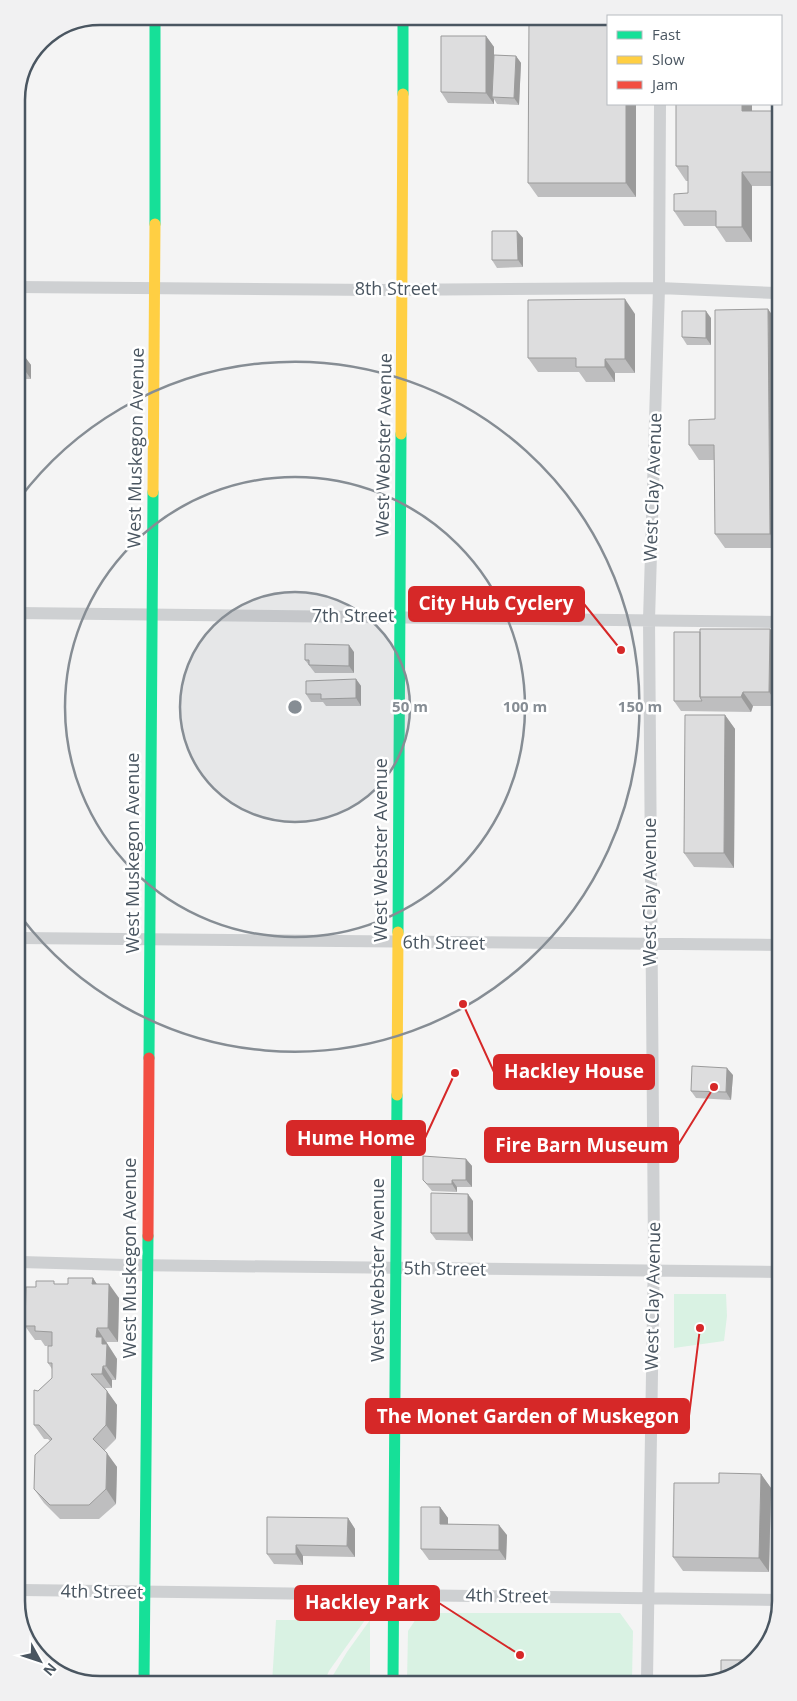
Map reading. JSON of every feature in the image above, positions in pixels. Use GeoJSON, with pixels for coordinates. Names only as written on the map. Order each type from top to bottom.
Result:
{"type":"FeatureCollection","features":[{"type":"Feature","properties":{"kind":"main road","name":"West Muskegon Avenue"},"geometry":{"type":"LineString","coordinates":[[144,1676],[151,940],[155,25]]}},
{"type":"Feature","properties":{"kind":"main road","name":"West Webster Avenue"},"geometry":{"type":"LineString","coordinates":[[393,1676],[403,290],[403,25]]}},
{"type":"Feature","properties":{"kind":"street","name":"West Clay Avenue"},"geometry":{"type":"LineString","coordinates":[[646,1676],[654,1271],[649,620],[659,288],[660,105]]}},
{"type":"Feature","properties":{"kind":"street","name":"8th Street"},"geometry":{"type":"LineString","coordinates":[[25,287],[403,290],[659,288],[772,293]]}},
{"type":"Feature","properties":{"kind":"street","name":"7th Street"},"geometry":{"type":"LineString","coordinates":[[25,613],[152,613],[772,622]]}},
{"type":"Feature","properties":{"kind":"street","name":"6th Street"},"geometry":{"type":"LineString","coordinates":[[25,938],[772,944]]}},
{"type":"Feature","properties":{"kind":"street","name":"5th Street"},"geometry":{"type":"LineString","coordinates":[[25,1262],[772,1272]]}},
{"type":"Feature","properties":{"kind":"street","name":"4th Street"},"geometry":{"type":"LineString","coordinates":[[25,1590],[146,1593],[648,1596],[772,1600]]}},
{"type":"Feature","properties":{"kind":"green space"},"geometry":{"type":"Polygon","coordinates":[[[674,1294],[726,1294],[727,1316],[724,1341],[674,1348],[674,1294]]]}},
{"type":"Feature","properties":{"kind":"green space"},"geometry":{"type":"Polygon","coordinates":[[[420,1613],[620,1613],[633,1631],[632,1676],[407,1676],[408,1631],[420,1613]]]}},
{"type":"Feature","properties":{"kind":"green space"},"geometry":{"type":"Polygon","coordinates":[[[276,1620],[365,1620],[327,1676],[272,1676],[276,1620]]]}},
{"type":"Feature","properties":{"kind":"green space"},"geometry":{"type":"Polygon","coordinates":[[[370,1620],[370,1676],[333,1676],[370,1620]]]}},
{"type":"Feature","properties":{"kind":"building"},"geometry":{"type":"Polygon","coordinates":[[[529,25],[607,25],[607,105],[626,105],[626,183],[528,183],[529,25]]]}},
{"type":"Feature","properties":{"kind":"building"},"geometry":{"type":"Polygon","coordinates":[[[441,36],[486,36],[486,93],[441,92],[441,36]]]}},
{"type":"Feature","properties":{"kind":"building"},"geometry":{"type":"Polygon","coordinates":[[[494,55],[516,56],[514,98],[492,97],[494,55]]]}},
{"type":"Feature","properties":{"kind":"building"},"geometry":{"type":"Polygon","coordinates":[[[676,105],[742,105],[742,111],[772,111],[772,172],[742,172],[742,227],[716,227],[716,211],[674,211],[674,194],[688,193],[688,166],[676,166],[676,105]]]}},
{"type":"Feature","properties":{"kind":"building"},"geometry":{"type":"Polygon","coordinates":[[[492,231],[517,231],[518,260],[492,260],[492,231]]]}},
{"type":"Feature","properties":{"kind":"building"},"geometry":{"type":"Polygon","coordinates":[[[625,299],[625,359],[605,359],[605,367],[576,367],[576,358],[528,358],[528,300],[625,299]]]}},
{"type":"Feature","properties":{"kind":"building"},"geometry":{"type":"Polygon","coordinates":[[[768,309],[770,534],[715,534],[714,445],[689,445],[689,420],[715,419],[715,310],[768,309]]]}},
{"type":"Feature","properties":{"kind":"building"},"geometry":{"type":"Polygon","coordinates":[[[682,311],[706,311],[706,338],[682,337],[682,311]]]}},
{"type":"Feature","properties":{"kind":"building"},"geometry":{"type":"Polygon","coordinates":[[[700,629],[770,629],[769,692],[743,692],[741,697],[700,697],[700,629]]]}},
{"type":"Feature","properties":{"kind":"building"},"geometry":{"type":"Polygon","coordinates":[[[674,632],[700,632],[700,697],[702,701],[674,701],[674,632]]]}},
{"type":"Feature","properties":{"kind":"building"},"geometry":{"type":"Polygon","coordinates":[[[305,644],[349,645],[349,666],[309,665],[309,660],[305,660],[305,644]]]}},
{"type":"Feature","properties":{"kind":"building"},"geometry":{"type":"Polygon","coordinates":[[[356,679],[356,698],[321,699],[321,694],[306,694],[306,681],[356,679]]]}},
{"type":"Feature","properties":{"kind":"building"},"geometry":{"type":"Polygon","coordinates":[[[685,715],[725,715],[724,853],[684,853],[685,715]]]}},
{"type":"Feature","properties":{"kind":"building"},"geometry":{"type":"Polygon","coordinates":[[[692,1066],[727,1068],[726,1092],[691,1091],[692,1066]]]}},
{"type":"Feature","properties":{"kind":"building"},"geometry":{"type":"Polygon","coordinates":[[[423,1156],[466,1159],[466,1180],[452,1180],[452,1184],[427,1184],[423,1180],[423,1156]]]}},
{"type":"Feature","properties":{"kind":"building"},"geometry":{"type":"Polygon","coordinates":[[[431,1193],[468,1194],[468,1233],[431,1233],[431,1193]]]}},
{"type":"Feature","properties":{"kind":"building"},"geometry":{"type":"Polygon","coordinates":[[[68,1278],[93,1278],[92,1284],[109,1284],[108,1328],[97,1328],[96,1337],[102,1337],[102,1344],[107,1344],[106,1366],[103,1366],[102,1374],[91,1374],[107,1391],[106,1425],[93,1439],[107,1453],[106,1489],[89,1505],[50,1505],[34,1489],[35,1455],[52,1439],[39,1425],[34,1425],[34,1390],[38,1391],[52,1378],[52,1363],[48,1363],[48,1346],[52,1346],[52,1332],[35,1331],[35,1326],[25,1326],[26,1287],[36,1287],[36,1281],[54,1281],[54,1284],[68,1284],[68,1278]]]}},
{"type":"Feature","properties":{"kind":"building"},"geometry":{"type":"Polygon","coordinates":[[[719,1473],[761,1474],[759,1558],[673,1557],[674,1483],[719,1483],[719,1473]]]}},
{"type":"Feature","properties":{"kind":"building"},"geometry":{"type":"Polygon","coordinates":[[[421,1507],[440,1507],[440,1524],[499,1525],[499,1550],[421,1549],[421,1507]]]}},
{"type":"Feature","properties":{"kind":"building"},"geometry":{"type":"Polygon","coordinates":[[[267,1517],[348,1518],[347,1546],[296,1545],[296,1554],[267,1554],[267,1517]]]}},
{"type":"Feature","properties":{"kind":"building"},"geometry":{"type":"Polygon","coordinates":[[[721,1660],[744,1660],[735,1666],[721,1672],[721,1660]]]}},
{"type":"Feature","properties":{"kind":"traffic: fast"},"geometry":{"type":"LineString","coordinates":[[155,25],[155,224]]}},
{"type":"Feature","properties":{"kind":"traffic: fast"},"geometry":{"type":"LineString","coordinates":[[403,25],[403,94]]}},
{"type":"Feature","properties":{"kind":"traffic: fast"},"geometry":{"type":"LineString","coordinates":[[398,932],[401,434]]}},
{"type":"Feature","properties":{"kind":"traffic: fast"},"geometry":{"type":"LineString","coordinates":[[149,1058],[153,492]]}},
{"type":"Feature","properties":{"kind":"traffic: fast"},"geometry":{"type":"LineString","coordinates":[[393,1676],[397,1095]]}},
{"type":"Feature","properties":{"kind":"traffic: fast"},"geometry":{"type":"LineString","coordinates":[[144,1676],[148,1236]]}},
{"type":"Feature","properties":{"kind":"traffic: slow"},"geometry":{"type":"LineString","coordinates":[[401,434],[403,94]]}},
{"type":"Feature","properties":{"kind":"traffic: slow"},"geometry":{"type":"LineString","coordinates":[[153,492],[155,224]]}},
{"type":"Feature","properties":{"kind":"traffic: slow"},"geometry":{"type":"LineString","coordinates":[[397,1095],[398,932]]}},
{"type":"Feature","properties":{"kind":"traffic: jam"},"geometry":{"type":"LineString","coordinates":[[148,1236],[149,1058]]}},
{"type":"Feature","properties":{"kind":"place","name":"City Hub Cyclery"},"geometry":{"type":"Point","coordinates":[621,650]}},
{"type":"Feature","properties":{"kind":"place","name":"Hackley House"},"geometry":{"type":"Point","coordinates":[463,1004]}},
{"type":"Feature","properties":{"kind":"place","name":"Hume Home"},"geometry":{"type":"Point","coordinates":[455,1073]}},
{"type":"Feature","properties":{"kind":"place","name":"Fire Barn Museum"},"geometry":{"type":"Point","coordinates":[714,1087]}},
{"type":"Feature","properties":{"kind":"place","name":"The Monet Garden of Muskegon"},"geometry":{"type":"Point","coordinates":[700,1328]}},
{"type":"Feature","properties":{"kind":"place","name":"Hackley Park"},"geometry":{"type":"Point","coordinates":[520,1655]}}]}
